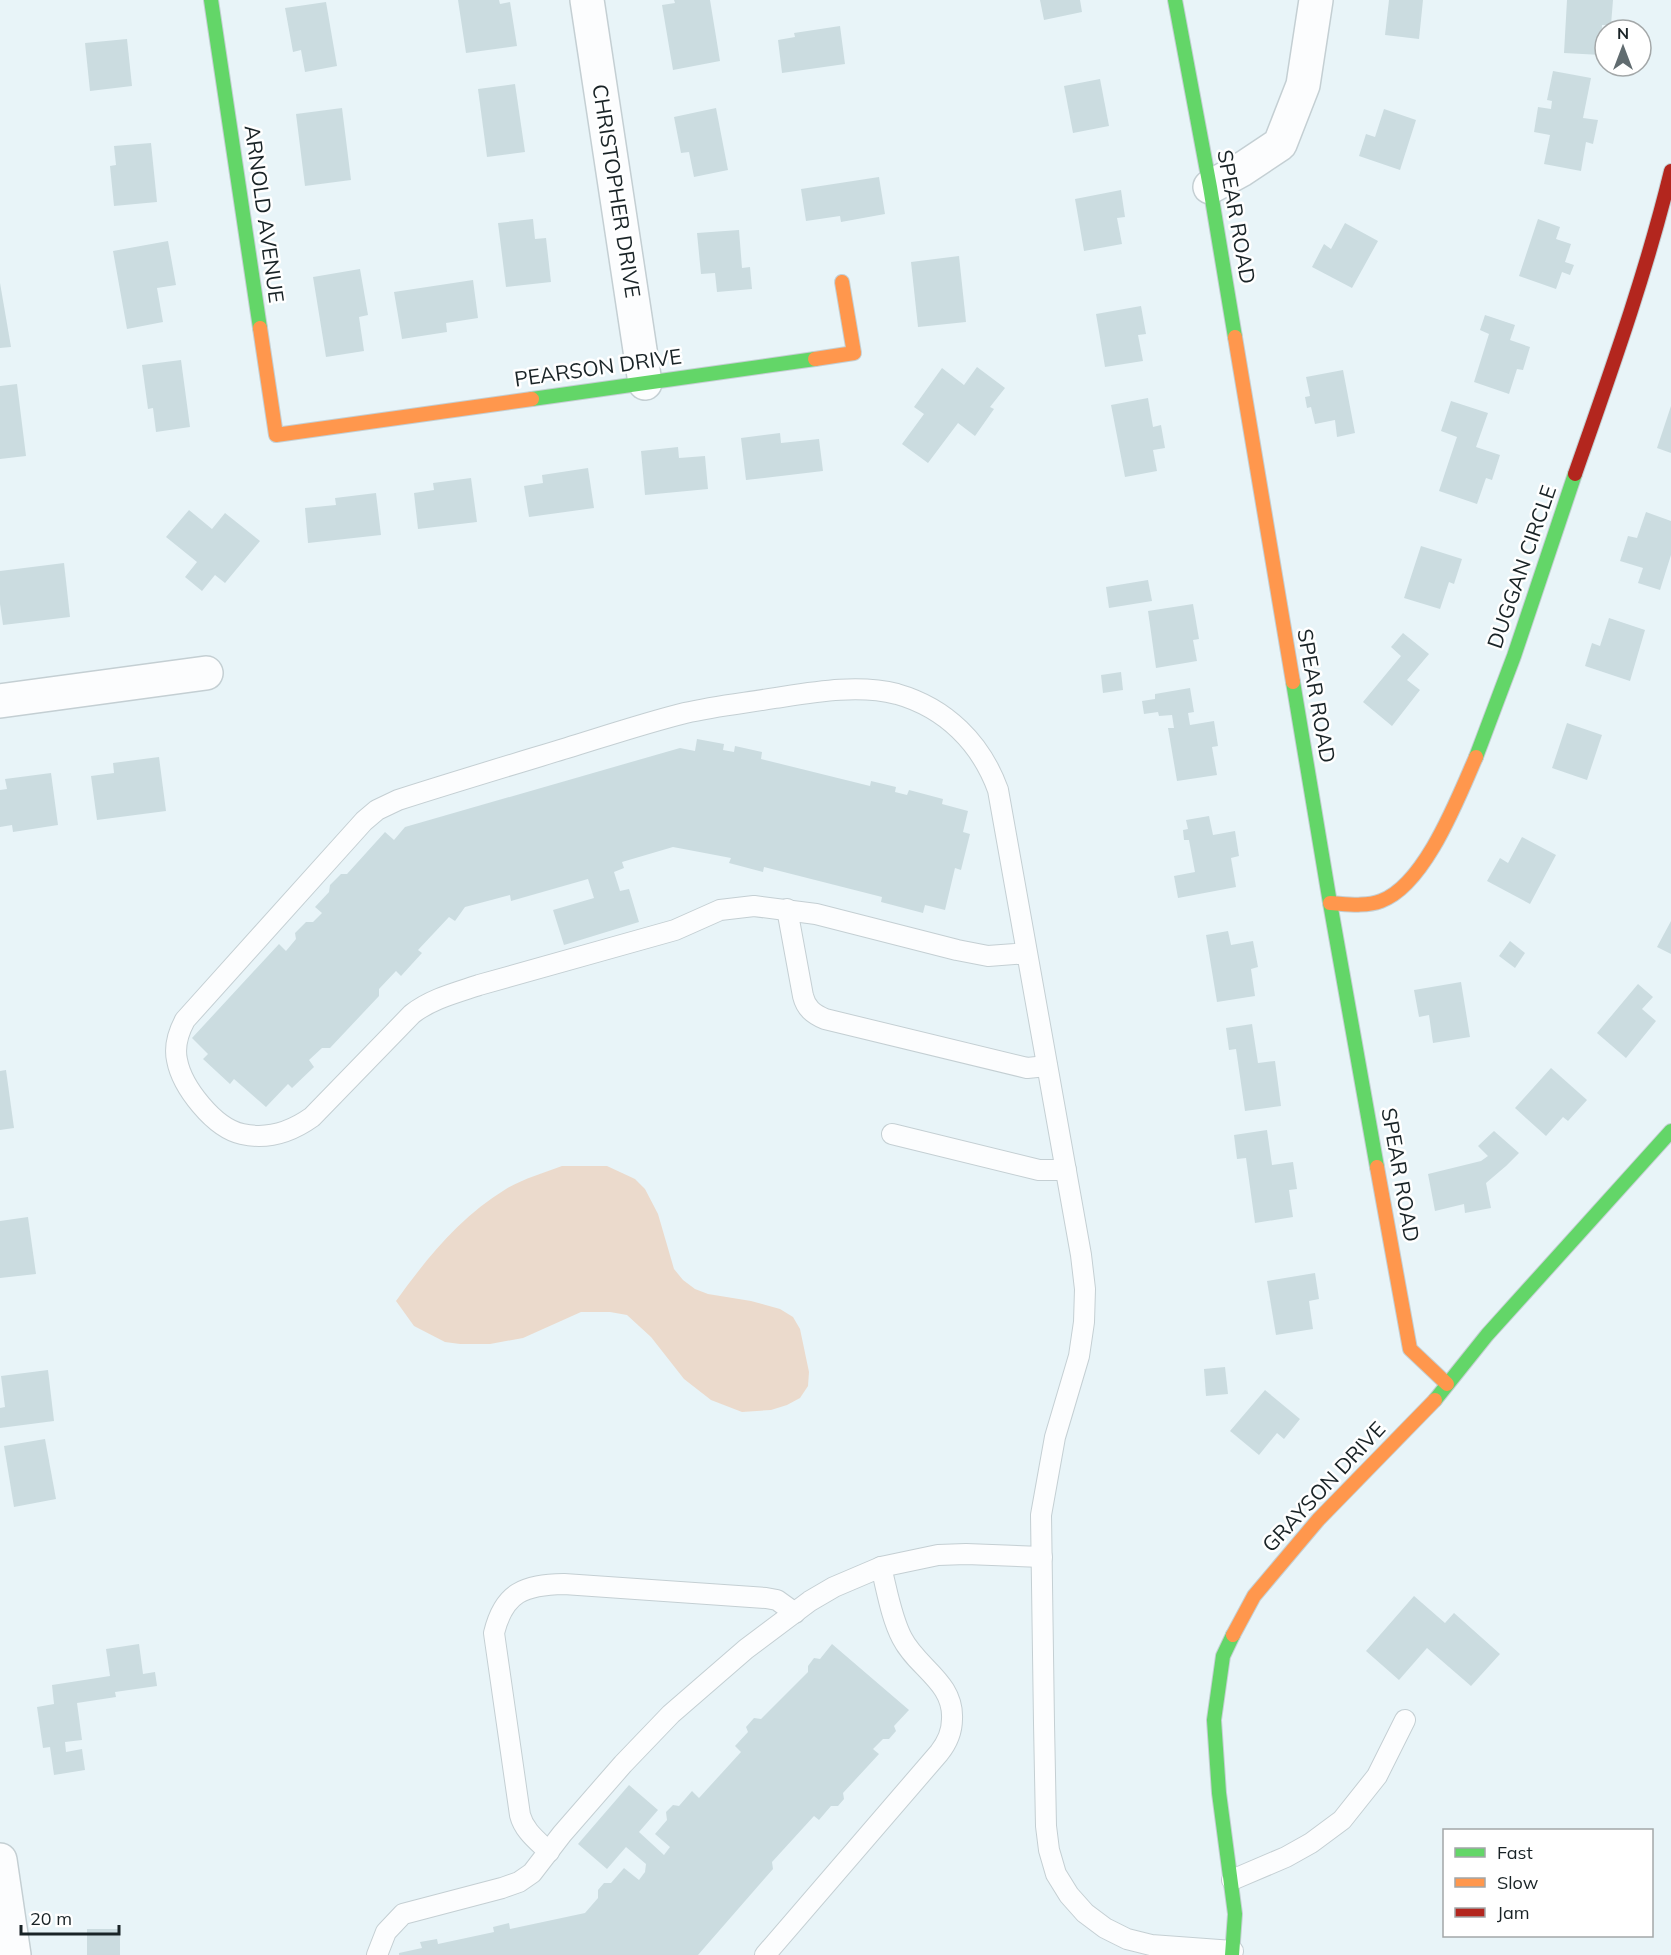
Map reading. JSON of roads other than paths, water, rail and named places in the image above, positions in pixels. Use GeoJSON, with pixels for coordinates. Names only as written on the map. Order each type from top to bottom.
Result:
{"type":"FeatureCollection","features":[{"type":"Feature","properties":{"kind":"street","name":"ARNOLD AVENUE"},"geometry":{"type":"LineString","coordinates":[[211,0],[276,435]]}},
{"type":"Feature","properties":{"kind":"street","name":"CHRISTOPHER DRIVE"},"geometry":{"type":"LineString","coordinates":[[587,0],[645,383]]}},
{"type":"Feature","properties":{"kind":"street","name":"SPEAR ROAD"},"geometry":{"type":"LineString","coordinates":[[1175,0],[1210,187],[1330,903],[1410,1349],[1447,1384]]}},
{"type":"Feature","properties":{"kind":"street"},"geometry":{"type":"LineString","coordinates":[[1210,187],[1280,144],[1302,85],[1316,0]]}},
{"type":"Feature","properties":{"kind":"street","name":"DUGGAN CIRCLE"},"geometry":{"type":"LineString","coordinates":[[1330,903],[1363,905],[1379,903],[1388,898],[1405,885],[1427,858],[1445,827],[1472,767],[1517,646],[1611,374],[1651,246],[1671,171]]}},
{"type":"Feature","properties":{"kind":"street","name":"PEARSON DRIVE"},"geometry":{"type":"LineString","coordinates":[[276,435],[854,353],[842,282]]}},
{"type":"Feature","properties":{"kind":"street"},"geometry":{"type":"LineString","coordinates":[[0,701],[206,674]]}},
{"type":"Feature","properties":{"kind":"street","name":"GRAYSON DRIVE"},"geometry":{"type":"LineString","coordinates":[[1232,1953],[1235,1914],[1219,1793],[1214,1719],[1223,1656],[1241,1617],[1254,1596],[1318,1520],[1429,1407],[1487,1335],[1671,1131]]}},
{"type":"Feature","properties":{"kind":"street"},"geometry":{"type":"LineString","coordinates":[[0,1860],[14,1955]]}},
{"type":"Feature","properties":{"kind":"lane"},"geometry":{"type":"LineString","coordinates":[[1027,953],[988,956],[787,909],[754,906],[720,910],[675,930],[479,985],[433,1001],[411,1014],[312,1117],[298,1126],[274,1135],[240,1134],[221,1124],[187,1087],[176,1059],[178,1033],[184,1020],[364,821],[377,810],[398,800],[654,721],[716,707],[800,694],[860,689],[895,694],[923,703],[948,719],[969,739],[986,763],[998,790],[1081,1255],[1085,1289],[1084,1322],[1079,1356],[1055,1437],[1041,1515],[1046,1826],[1049,1850],[1056,1874],[1076,1905],[1095,1922],[1116,1934],[1151,1945],[1232,1953]]}},
{"type":"Feature","properties":{"kind":"lane"},"geometry":{"type":"LineString","coordinates":[[787,909],[803,996],[807,1006],[814,1014],[825,1019],[1027,1068],[1047,1066]]}},
{"type":"Feature","properties":{"kind":"lane"},"geometry":{"type":"LineString","coordinates":[[892,1134],[1041,1170],[1066,1170]]}},
{"type":"Feature","properties":{"kind":"lane"},"geometry":{"type":"LineString","coordinates":[[377,1955],[386,1932],[403,1914],[519,1882],[531,1873],[623,1764],[671,1714],[746,1649],[834,1587],[881,1567],[938,1555],[1042,1557]]}},
{"type":"Feature","properties":{"kind":"lane"},"geometry":{"type":"LineString","coordinates":[[765,1955],[939,1753],[950,1734],[952,1712],[948,1697],[940,1683],[902,1639],[881,1567]]}},
{"type":"Feature","properties":{"kind":"lane"},"geometry":{"type":"LineString","coordinates":[[549,1852],[527,1831],[520,1815],[494,1633],[501,1610],[508,1601],[525,1588],[540,1584],[564,1584],[766,1598],[777,1600],[795,1613]]}},
{"type":"Feature","properties":{"kind":"lane"},"geometry":{"type":"LineString","coordinates":[[1232,1880],[1286,1857],[1311,1843],[1342,1820],[1377,1776],[1405,1720]]}}]}
